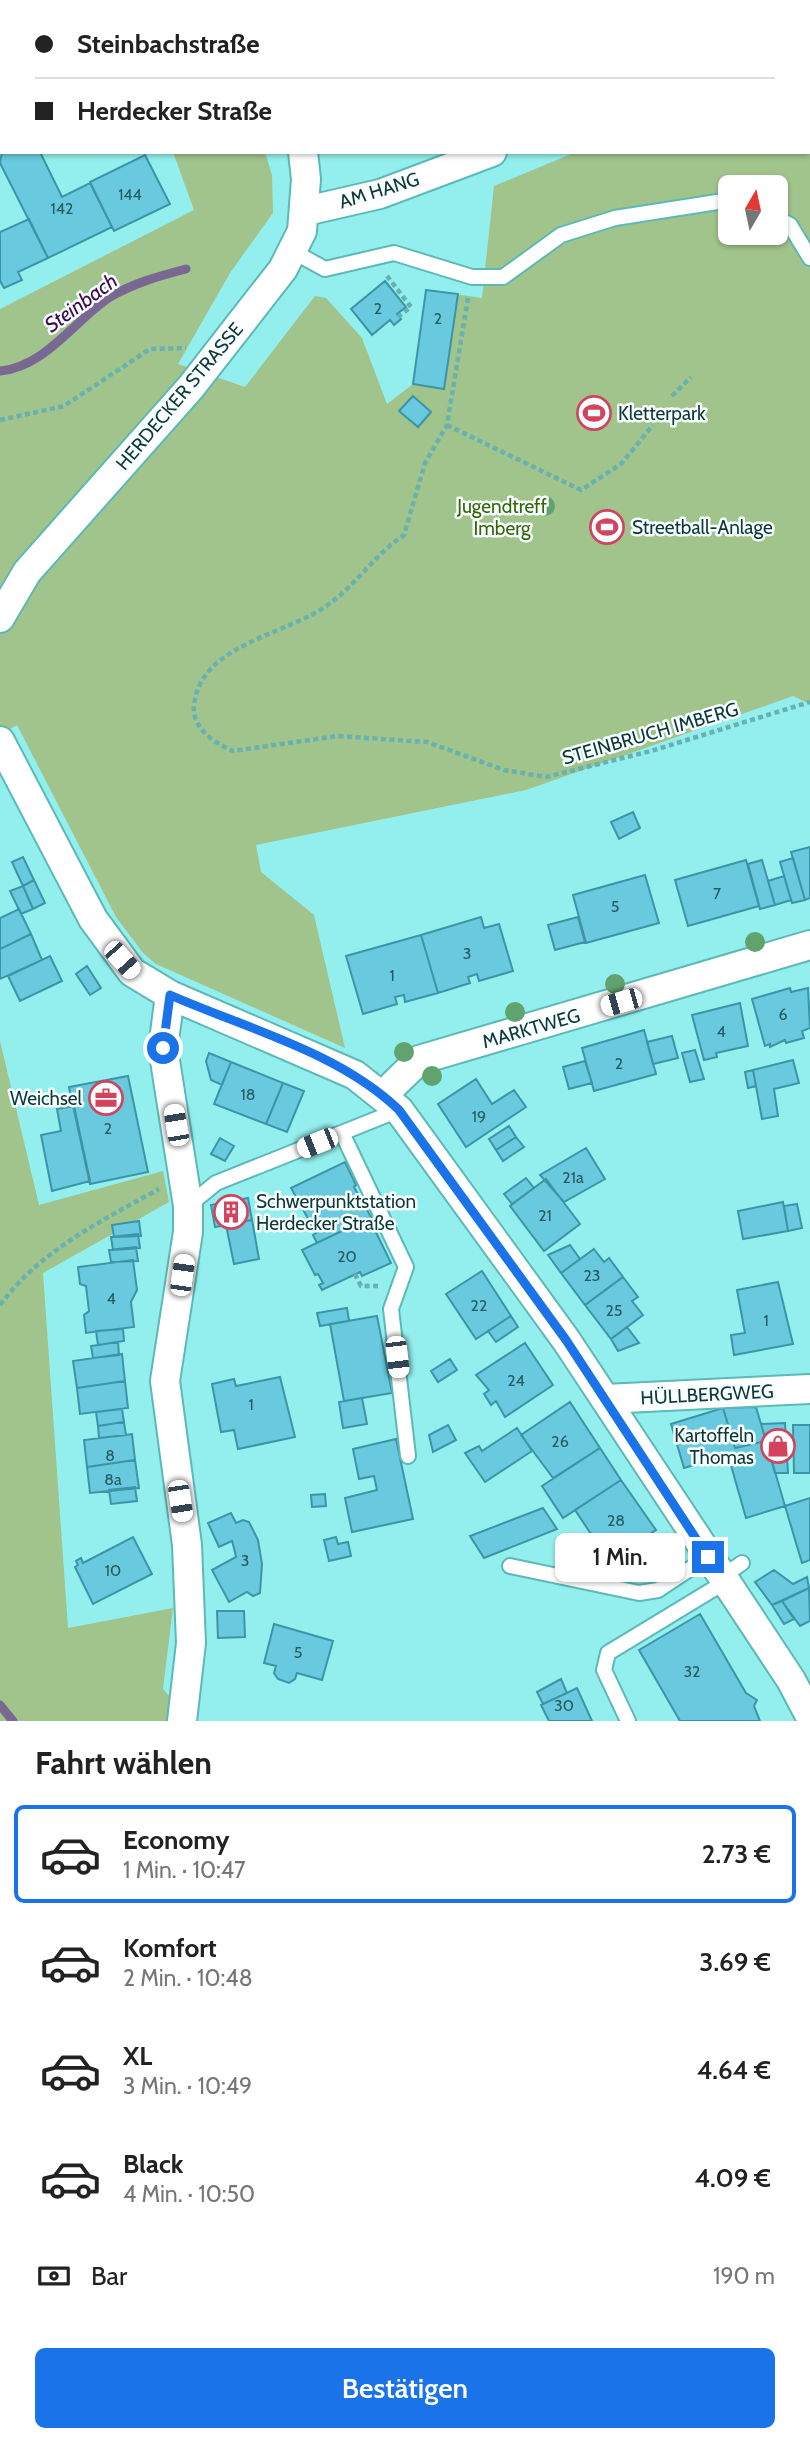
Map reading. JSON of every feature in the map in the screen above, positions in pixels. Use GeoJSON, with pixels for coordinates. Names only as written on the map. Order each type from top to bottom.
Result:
{"type":"FeatureCollection","features":[{"type":"Feature","properties":{"kind":"street","name":"HERDECKER STRASSE"},"geometry":{"type":"LineString","coordinates":[[0,618],[27,572],[212,360],[294,251],[306,211],[303,154]]}},
{"type":"Feature","properties":{"kind":"street","name":"AM HANG"},"geometry":{"type":"LineString","coordinates":[[306,211],[380,194],[487,154]]}},
{"type":"Feature","properties":{"kind":"street"},"geometry":{"type":"LineString","coordinates":[[0,741],[93,919],[132,972],[170,995],[324,1059],[355,1075],[391,1102],[559,1330],[724,1570],[800,1675],[810,1716]]}},
{"type":"Feature","properties":{"kind":"street","name":"MARKTWEG"},"geometry":{"type":"LineString","coordinates":[[391,1102],[419,1060],[810,945]]}},
{"type":"Feature","properties":{"kind":"street"},"geometry":{"type":"LineString","coordinates":[[170,995],[163,1048],[188,1206],[188,1231],[165,1381],[187,1545],[191,1643],[182,1721]]}},
{"type":"Feature","properties":{"kind":"street","name":"HÜLLBERGWEG"},"geometry":{"type":"LineString","coordinates":[[605,1399],[810,1389]]}},
{"type":"Feature","properties":{"kind":"lane"},"geometry":{"type":"LineString","coordinates":[[294,251],[325,269],[394,253],[472,277],[503,277],[561,235],[615,218],[718,202]]}},
{"type":"Feature","properties":{"kind":"lane"},"geometry":{"type":"LineString","coordinates":[[788,224],[810,258]]}},
{"type":"Feature","properties":{"kind":"lane"},"geometry":{"type":"LineString","coordinates":[[188,1206],[216,1183],[342,1133],[391,1102]]}},
{"type":"Feature","properties":{"kind":"lane"},"geometry":{"type":"LineString","coordinates":[[342,1133],[407,1255],[406,1267],[391,1309],[408,1456]]}},
{"type":"Feature","properties":{"kind":"lane"},"geometry":{"type":"LineString","coordinates":[[510,1566],[639,1593],[724,1570]]}},
{"type":"Feature","properties":{"kind":"lane"},"geometry":{"type":"LineString","coordinates":[[628,1721],[604,1670],[608,1653],[724,1570]]}},
{"type":"Feature","properties":{"kind":"path"},"geometry":{"type":"LineString","coordinates":[[387,276],[411,307],[398,317]]}},
{"type":"Feature","properties":{"kind":"path","name":"STEINBRUCH IMBERG"},"geometry":{"type":"LineString","coordinates":[[472,277],[447,425],[425,463],[404,535],[385,548],[329,605],[239,649],[210,668],[203,676],[193,711],[199,727],[208,737],[233,751],[337,737],[427,742],[504,770],[546,777],[662,748],[810,702]]}},
{"type":"Feature","properties":{"kind":"path"},"geometry":{"type":"LineString","coordinates":[[0,420],[64,406],[150,349],[183,346],[212,360]]}},
{"type":"Feature","properties":{"kind":"path"},"geometry":{"type":"LineString","coordinates":[[673,396],[691,377]]}},
{"type":"Feature","properties":{"kind":"path"},"geometry":{"type":"LineString","coordinates":[[447,425],[581,490],[621,464],[653,425]]}},
{"type":"Feature","properties":{"kind":"path"},"geometry":{"type":"LineString","coordinates":[[0,1305],[52,1250],[101,1218],[185,1176]]}},
{"type":"Feature","properties":{"kind":"path"},"geometry":{"type":"LineString","coordinates":[[355,1274],[361,1286],[378,1286]]}},
{"type":"Feature","properties":{"kind":"green space","name":"Jugendtreff Imberg"},"geometry":{"type":"Polygon","coordinates":[[[174,154],[266,154],[272,175],[273,213],[230,273],[178,364],[245,387],[315,296],[326,298],[362,338],[387,404],[413,384],[426,290],[482,298],[494,186],[571,154],[810,154],[810,704],[793,696],[526,790],[256,845],[261,872],[314,915],[345,1048],[156,964],[143,953],[116,917],[17,725],[0,735],[0,309],[194,210],[174,154]]]}},
{"type":"Feature","properties":{"kind":"green space"},"geometry":{"type":"Polygon","coordinates":[[[0,1041],[39,1205],[163,1171],[169,1202],[43,1273],[68,1628],[173,1608],[163,1689],[191,1721],[0,1721],[0,1041]]]}},
{"type":"Feature","properties":{"kind":"building"},"geometry":{"type":"Polygon","coordinates":[[[2,154],[41,154],[62,197],[90,183],[112,227],[48,258],[0,163],[2,154]]]}},
{"type":"Feature","properties":{"kind":"building"},"geometry":{"type":"Polygon","coordinates":[[[145,155],[170,204],[114,231],[90,182],[145,155]]]}},
{"type":"Feature","properties":{"kind":"building"},"geometry":{"type":"Polygon","coordinates":[[[29,219],[48,258],[18,272],[22,280],[4,288],[0,281],[0,232],[29,219]]]}},
{"type":"Feature","properties":{"kind":"building"},"geometry":{"type":"Polygon","coordinates":[[[385,281],[406,307],[397,314],[401,319],[394,325],[390,320],[372,335],[351,309],[385,281]]]}},
{"type":"Feature","properties":{"kind":"building"},"geometry":{"type":"Polygon","coordinates":[[[426,290],[458,294],[444,389],[413,384],[426,290]]]}},
{"type":"Feature","properties":{"kind":"building"},"geometry":{"type":"Polygon","coordinates":[[[413,396],[431,412],[418,427],[399,411],[413,396]]]}},
{"type":"Feature","properties":{"kind":"building"},"geometry":{"type":"Polygon","coordinates":[[[633,812],[640,828],[619,839],[611,822],[633,812]]]}},
{"type":"Feature","properties":{"kind":"building"},"geometry":{"type":"Polygon","coordinates":[[[810,847],[810,898],[805,900],[791,852],[810,847]]]}},
{"type":"Feature","properties":{"kind":"building"},"geometry":{"type":"Polygon","coordinates":[[[23,857],[34,880],[23,886],[12,862],[23,857]]]}},
{"type":"Feature","properties":{"kind":"building"},"geometry":{"type":"Polygon","coordinates":[[[793,858],[805,900],[792,903],[780,862],[793,858]]]}},
{"type":"Feature","properties":{"kind":"building"},"geometry":{"type":"Polygon","coordinates":[[[746,860],[759,906],[688,926],[675,880],[746,860]]]}},
{"type":"Feature","properties":{"kind":"building"},"geometry":{"type":"Polygon","coordinates":[[[762,860],[775,905],[760,909],[748,864],[762,860]]]}},
{"type":"Feature","properties":{"kind":"building"},"geometry":{"type":"Polygon","coordinates":[[[645,875],[659,923],[586,943],[573,895],[645,875]]]}},
{"type":"Feature","properties":{"kind":"building"},"geometry":{"type":"Polygon","coordinates":[[[784,876],[791,900],[775,905],[768,881],[784,876]]]}},
{"type":"Feature","properties":{"kind":"building"},"geometry":{"type":"Polygon","coordinates":[[[34,880],[45,903],[33,909],[23,886],[34,880]]]}},
{"type":"Feature","properties":{"kind":"building"},"geometry":{"type":"Polygon","coordinates":[[[23,886],[33,909],[21,914],[10,891],[23,886]]]}},
{"type":"Feature","properties":{"kind":"building"},"geometry":{"type":"Polygon","coordinates":[[[19,909],[31,934],[0,949],[0,918],[19,909]]]}},
{"type":"Feature","properties":{"kind":"building"},"geometry":{"type":"Polygon","coordinates":[[[481,917],[484,928],[499,924],[513,971],[479,981],[477,974],[468,977],[470,983],[438,993],[421,935],[481,917]]]}},
{"type":"Feature","properties":{"kind":"building"},"geometry":{"type":"Polygon","coordinates":[[[578,917],[585,942],[555,950],[548,925],[578,917]]]}},
{"type":"Feature","properties":{"kind":"building"},"geometry":{"type":"Polygon","coordinates":[[[31,934],[42,960],[0,979],[0,949],[31,934]]]}},
{"type":"Feature","properties":{"kind":"building"},"geometry":{"type":"Polygon","coordinates":[[[421,935],[438,993],[405,1002],[404,995],[395,997],[397,1004],[363,1014],[346,956],[421,935]]]}},
{"type":"Feature","properties":{"kind":"building"},"geometry":{"type":"Polygon","coordinates":[[[50,956],[62,981],[20,1001],[8,976],[50,956]]]}},
{"type":"Feature","properties":{"kind":"building"},"geometry":{"type":"Polygon","coordinates":[[[87,966],[101,988],[90,995],[76,974],[87,966]]]}},
{"type":"Feature","properties":{"kind":"building"},"geometry":{"type":"Polygon","coordinates":[[[790,988],[791,992],[808,988],[810,1028],[802,1031],[804,1038],[765,1046],[752,999],[790,988]]]}},
{"type":"Feature","properties":{"kind":"building"},"geometry":{"type":"Polygon","coordinates":[[[740,1003],[748,1046],[716,1053],[717,1057],[704,1060],[692,1015],[740,1003]]]}},
{"type":"Feature","properties":{"kind":"building"},"geometry":{"type":"Polygon","coordinates":[[[644,1030],[656,1074],[594,1091],[582,1048],[644,1030]]]}},
{"type":"Feature","properties":{"kind":"building"},"geometry":{"type":"Polygon","coordinates":[[[672,1036],[678,1058],[653,1064],[647,1042],[672,1036]]]}},
{"type":"Feature","properties":{"kind":"building"},"geometry":{"type":"Polygon","coordinates":[[[695,1050],[704,1079],[690,1082],[682,1053],[695,1050]]]}},
{"type":"Feature","properties":{"kind":"building"},"geometry":{"type":"Polygon","coordinates":[[[209,1053],[231,1062],[222,1085],[211,1080],[206,1061],[209,1053]]]}},
{"type":"Feature","properties":{"kind":"building"},"geometry":{"type":"Polygon","coordinates":[[[793,1060],[799,1083],[774,1089],[778,1116],[762,1119],[753,1070],[793,1060]]]}},
{"type":"Feature","properties":{"kind":"building"},"geometry":{"type":"Polygon","coordinates":[[[585,1061],[592,1083],[569,1089],[563,1067],[585,1061]]]}},
{"type":"Feature","properties":{"kind":"building"},"geometry":{"type":"Polygon","coordinates":[[[231,1062],[283,1083],[266,1124],[214,1104],[231,1062]]]}},
{"type":"Feature","properties":{"kind":"building"},"geometry":{"type":"Polygon","coordinates":[[[753,1070],[756,1086],[748,1088],[745,1072],[753,1070]]]}},
{"type":"Feature","properties":{"kind":"building"},"geometry":{"type":"Polygon","coordinates":[[[128,1076],[148,1172],[90,1184],[69,1087],[128,1076]]]}},
{"type":"Feature","properties":{"kind":"building"},"geometry":{"type":"Polygon","coordinates":[[[476,1079],[492,1104],[514,1090],[526,1107],[466,1147],[438,1104],[476,1079]]]}},
{"type":"Feature","properties":{"kind":"building"},"geometry":{"type":"Polygon","coordinates":[[[283,1083],[304,1091],[287,1132],[266,1124],[283,1083]]]}},
{"type":"Feature","properties":{"kind":"building"},"geometry":{"type":"Polygon","coordinates":[[[74,1106],[90,1181],[52,1191],[41,1135],[61,1131],[57,1109],[74,1106]]]}},
{"type":"Feature","properties":{"kind":"building"},"geometry":{"type":"Polygon","coordinates":[[[509,1126],[516,1137],[496,1150],[489,1139],[509,1126]]]}},
{"type":"Feature","properties":{"kind":"building"},"geometry":{"type":"Polygon","coordinates":[[[516,1137],[524,1147],[503,1161],[496,1150],[516,1137]]]}},
{"type":"Feature","properties":{"kind":"building"},"geometry":{"type":"Polygon","coordinates":[[[220,1138],[234,1146],[225,1161],[211,1154],[220,1138]]]}},
{"type":"Feature","properties":{"kind":"building"},"geometry":{"type":"Polygon","coordinates":[[[586,1148],[605,1179],[564,1202],[540,1175],[586,1148]]]}},
{"type":"Feature","properties":{"kind":"building"},"geometry":{"type":"Polygon","coordinates":[[[345,1162],[356,1185],[354,1187],[371,1217],[317,1243],[313,1235],[316,1233],[291,1188],[345,1162]]]}},
{"type":"Feature","properties":{"kind":"building"},"geometry":{"type":"Polygon","coordinates":[[[526,1178],[534,1188],[512,1204],[504,1194],[526,1178]]]}},
{"type":"Feature","properties":{"kind":"building"},"geometry":{"type":"Polygon","coordinates":[[[546,1179],[580,1224],[544,1251],[510,1206],[546,1179]]]}},
{"type":"Feature","properties":{"kind":"building","name":"Schwerpunktstation Herdecker Straße"},"geometry":{"type":"Polygon","coordinates":[[[248,1198],[252,1220],[215,1227],[211,1205],[248,1198]]]}},
{"type":"Feature","properties":{"kind":"building"},"geometry":{"type":"Polygon","coordinates":[[[783,1202],[788,1231],[743,1239],[738,1211],[783,1202]]]}},
{"type":"Feature","properties":{"kind":"building"},"geometry":{"type":"Polygon","coordinates":[[[797,1204],[802,1228],[788,1231],[784,1206],[797,1204]]]}},
{"type":"Feature","properties":{"kind":"building"},"geometry":{"type":"Polygon","coordinates":[[[369,1218],[391,1263],[362,1276],[360,1272],[322,1290],[319,1285],[323,1283],[318,1274],[315,1275],[302,1250],[369,1218]]]}},
{"type":"Feature","properties":{"kind":"building"},"geometry":{"type":"Polygon","coordinates":[[[252,1220],[259,1259],[234,1264],[226,1225],[252,1220]]]}},
{"type":"Feature","properties":{"kind":"building"},"geometry":{"type":"Polygon","coordinates":[[[139,1221],[141,1236],[114,1237],[112,1225],[139,1221]]]}},
{"type":"Feature","properties":{"kind":"building"},"geometry":{"type":"Polygon","coordinates":[[[138,1234],[140,1248],[113,1250],[111,1237],[138,1234]]]}},
{"type":"Feature","properties":{"kind":"building"},"geometry":{"type":"Polygon","coordinates":[[[570,1245],[580,1259],[561,1273],[548,1255],[570,1245]]]}},
{"type":"Feature","properties":{"kind":"building"},"geometry":{"type":"Polygon","coordinates":[[[136,1247],[138,1261],[111,1262],[109,1250],[136,1247]]]}},
{"type":"Feature","properties":{"kind":"building"},"geometry":{"type":"Polygon","coordinates":[[[594,1249],[604,1262],[609,1258],[623,1277],[585,1305],[561,1273],[594,1249]]]}},
{"type":"Feature","properties":{"kind":"building"},"geometry":{"type":"Polygon","coordinates":[[[133,1260],[137,1290],[131,1302],[134,1327],[86,1333],[84,1315],[89,1311],[86,1286],[80,1284],[78,1267],[133,1260]]]}},
{"type":"Feature","properties":{"kind":"building"},"geometry":{"type":"Polygon","coordinates":[[[482,1271],[511,1316],[476,1339],[446,1294],[482,1271]]]}},
{"type":"Feature","properties":{"kind":"building"},"geometry":{"type":"Polygon","coordinates":[[[623,1277],[638,1297],[632,1301],[643,1315],[611,1339],[585,1305],[623,1277]]]}},
{"type":"Feature","properties":{"kind":"building"},"geometry":{"type":"Polygon","coordinates":[[[778,1282],[793,1344],[734,1355],[731,1335],[745,1333],[737,1290],[778,1282]]]}},
{"type":"Feature","properties":{"kind":"building"},"geometry":{"type":"Polygon","coordinates":[[[347,1308],[349,1321],[320,1326],[317,1313],[347,1308]]]}},
{"type":"Feature","properties":{"kind":"building"},"geometry":{"type":"Polygon","coordinates":[[[377,1316],[392,1393],[344,1401],[330,1324],[377,1316]]]}},
{"type":"Feature","properties":{"kind":"building"},"geometry":{"type":"Polygon","coordinates":[[[511,1316],[518,1327],[496,1342],[488,1331],[511,1316]]]}},
{"type":"Feature","properties":{"kind":"building"},"geometry":{"type":"Polygon","coordinates":[[[627,1327],[639,1343],[618,1351],[611,1339],[627,1327]]]}},
{"type":"Feature","properties":{"kind":"building"},"geometry":{"type":"Polygon","coordinates":[[[123,1329],[124,1341],[98,1345],[96,1331],[123,1329]]]}},
{"type":"Feature","properties":{"kind":"building"},"geometry":{"type":"Polygon","coordinates":[[[118,1342],[119,1355],[93,1358],[91,1346],[118,1342]]]}},
{"type":"Feature","properties":{"kind":"building"},"geometry":{"type":"Polygon","coordinates":[[[525,1343],[553,1385],[505,1417],[496,1401],[491,1405],[484,1394],[489,1390],[476,1375],[525,1343]]]}},
{"type":"Feature","properties":{"kind":"building"},"geometry":{"type":"Polygon","coordinates":[[[122,1354],[125,1381],[77,1388],[73,1361],[122,1354]]]}},
{"type":"Feature","properties":{"kind":"building"},"geometry":{"type":"Polygon","coordinates":[[[450,1359],[457,1370],[438,1382],[431,1371],[450,1359]]]}},
{"type":"Feature","properties":{"kind":"building"},"geometry":{"type":"Polygon","coordinates":[[[280,1377],[295,1437],[238,1449],[234,1430],[221,1432],[212,1384],[234,1379],[236,1386],[280,1377]]]}},
{"type":"Feature","properties":{"kind":"building"},"geometry":{"type":"Polygon","coordinates":[[[125,1381],[128,1408],[80,1414],[77,1388],[125,1381]]]}},
{"type":"Feature","properties":{"kind":"building"},"geometry":{"type":"Polygon","coordinates":[[[362,1398],[367,1424],[343,1428],[339,1402],[362,1398]]]}},
{"type":"Feature","properties":{"kind":"building"},"geometry":{"type":"Polygon","coordinates":[[[570,1402],[600,1448],[553,1478],[521,1435],[570,1402]]]}},
{"type":"Feature","properties":{"kind":"building"},"geometry":{"type":"Polygon","coordinates":[[[756,1407],[766,1441],[735,1448],[723,1408],[756,1407]]]}},
{"type":"Feature","properties":{"kind":"building"},"geometry":{"type":"Polygon","coordinates":[[[723,1408],[735,1448],[766,1441],[785,1506],[746,1518],[728,1455],[684,1468],[671,1424],[723,1408]]]}},
{"type":"Feature","properties":{"kind":"building"},"geometry":{"type":"Polygon","coordinates":[[[122,1409],[124,1422],[98,1426],[96,1412],[122,1409]]]}},
{"type":"Feature","properties":{"kind":"building"},"geometry":{"type":"Polygon","coordinates":[[[124,1422],[126,1435],[99,1438],[98,1426],[124,1422]]]}},
{"type":"Feature","properties":{"kind":"building"},"geometry":{"type":"Polygon","coordinates":[[[785,1423],[788,1473],[775,1473],[761,1424],[785,1423]]]}},
{"type":"Feature","properties":{"kind":"building"},"geometry":{"type":"Polygon","coordinates":[[[448,1425],[456,1440],[433,1452],[429,1435],[448,1425]]]}},
{"type":"Feature","properties":{"kind":"building"},"geometry":{"type":"Polygon","coordinates":[[[793,1425],[810,1425],[810,1473],[794,1473],[793,1425]]]}},
{"type":"Feature","properties":{"kind":"building"},"geometry":{"type":"Polygon","coordinates":[[[517,1428],[532,1451],[485,1482],[465,1453],[479,1446],[482,1451],[517,1428]]]}},
{"type":"Feature","properties":{"kind":"building"},"geometry":{"type":"Polygon","coordinates":[[[132,1434],[135,1460],[87,1467],[84,1440],[132,1434]]]}},
{"type":"Feature","properties":{"kind":"building"},"geometry":{"type":"Polygon","coordinates":[[[396,1439],[413,1519],[352,1532],[345,1498],[377,1490],[374,1476],[359,1479],[353,1449],[396,1439]]]}},
{"type":"Feature","properties":{"kind":"building"},"geometry":{"type":"Polygon","coordinates":[[[600,1448],[621,1480],[563,1518],[542,1486],[600,1448]]]}},
{"type":"Feature","properties":{"kind":"building"},"geometry":{"type":"Polygon","coordinates":[[[135,1460],[139,1488],[90,1493],[87,1467],[135,1460]]]}},
{"type":"Feature","properties":{"kind":"building"},"geometry":{"type":"Polygon","coordinates":[[[621,1480],[656,1530],[609,1561],[575,1510],[621,1480]]]}},
{"type":"Feature","properties":{"kind":"building"},"geometry":{"type":"Polygon","coordinates":[[[135,1487],[137,1501],[111,1504],[109,1490],[135,1487]]]}},
{"type":"Feature","properties":{"kind":"building"},"geometry":{"type":"Polygon","coordinates":[[[325,1494],[326,1506],[312,1507],[311,1495],[325,1494]]]}},
{"type":"Feature","properties":{"kind":"building"},"geometry":{"type":"Polygon","coordinates":[[[810,1498],[810,1560],[802,1563],[785,1506],[810,1498]]]}},
{"type":"Feature","properties":{"kind":"building"},"geometry":{"type":"Polygon","coordinates":[[[543,1508],[557,1529],[484,1558],[470,1536],[543,1508]]]}},
{"type":"Feature","properties":{"kind":"building"},"geometry":{"type":"Polygon","coordinates":[[[231,1513],[236,1523],[243,1520],[249,1522],[258,1540],[262,1564],[260,1593],[253,1596],[247,1592],[229,1602],[212,1570],[236,1557],[235,1552],[232,1541],[219,1547],[208,1523],[231,1513]]]}},
{"type":"Feature","properties":{"kind":"building"},"geometry":{"type":"Polygon","coordinates":[[[133,1537],[152,1574],[93,1604],[75,1567],[78,1565],[76,1561],[81,1558],[83,1563],[133,1537]]]}},
{"type":"Feature","properties":{"kind":"building"},"geometry":{"type":"Polygon","coordinates":[[[336,1537],[338,1544],[348,1542],[351,1556],[329,1561],[324,1540],[336,1537]]]}},
{"type":"Feature","properties":{"kind":"building"},"geometry":{"type":"Polygon","coordinates":[[[774,1570],[793,1584],[807,1577],[809,1588],[772,1605],[755,1582],[774,1570]]]}},
{"type":"Feature","properties":{"kind":"building"},"geometry":{"type":"Polygon","coordinates":[[[809,1588],[810,1621],[800,1626],[782,1601],[809,1588]]]}},
{"type":"Feature","properties":{"kind":"building"},"geometry":{"type":"Polygon","coordinates":[[[782,1601],[794,1619],[784,1624],[772,1605],[782,1601]]]}},
{"type":"Feature","properties":{"kind":"building"},"geometry":{"type":"Polygon","coordinates":[[[217,1611],[244,1611],[245,1637],[218,1638],[217,1611]]]}},
{"type":"Feature","properties":{"kind":"building"},"geometry":{"type":"Polygon","coordinates":[[[700,1614],[746,1693],[757,1700],[754,1706],[760,1721],[680,1721],[639,1650],[700,1614]]]}},
{"type":"Feature","properties":{"kind":"building"},"geometry":{"type":"Polygon","coordinates":[[[274,1624],[333,1641],[322,1680],[297,1673],[295,1679],[289,1683],[278,1679],[274,1673],[276,1666],[264,1663],[274,1624]]]}},
{"type":"Feature","properties":{"kind":"building"},"geometry":{"type":"Polygon","coordinates":[[[561,1679],[567,1693],[543,1704],[537,1692],[561,1679]]]}},
{"type":"Feature","properties":{"kind":"building"},"geometry":{"type":"Polygon","coordinates":[[[577,1688],[592,1721],[549,1721],[541,1705],[577,1688]]]}},
{"type":"Feature","properties":{"kind":"waterway","name":"Steinbach"},"geometry":{"type":"LineString","coordinates":[[0,371],[16,368],[45,352],[97,307],[119,292],[156,277],[186,269]]}},
{"type":"Feature","properties":{"kind":"waterway","name":"Steinbach"},"geometry":{"type":"LineString","coordinates":[[0,1705],[13,1721]]}},
{"type":"Feature","properties":{"kind":"place","name":"Kletterpark"},"geometry":{"type":"Point","coordinates":[594,413]}},
{"type":"Feature","properties":{"kind":"place","name":"Streetball-Anlage"},"geometry":{"type":"Point","coordinates":[607,527]}},
{"type":"Feature","properties":{"kind":"place","name":"Weichsel"},"geometry":{"type":"Point","coordinates":[106,1098]}},
{"type":"Feature","properties":{"kind":"place","name":"Schwerpunktstation Herdecker Straße"},"geometry":{"type":"Point","coordinates":[231,1212]}},
{"type":"Feature","properties":{"kind":"place","name":"Kartoffeln Thomas"},"geometry":{"type":"Point","coordinates":[778,1446]}},
{"type":"Feature","properties":{"kind":"route"},"geometry":{"type":"LineString","coordinates":[[163,1048],[170,995],[324,1059],[355,1075],[383,1095],[399,1110],[566,1340],[708,1557]]}}]}
